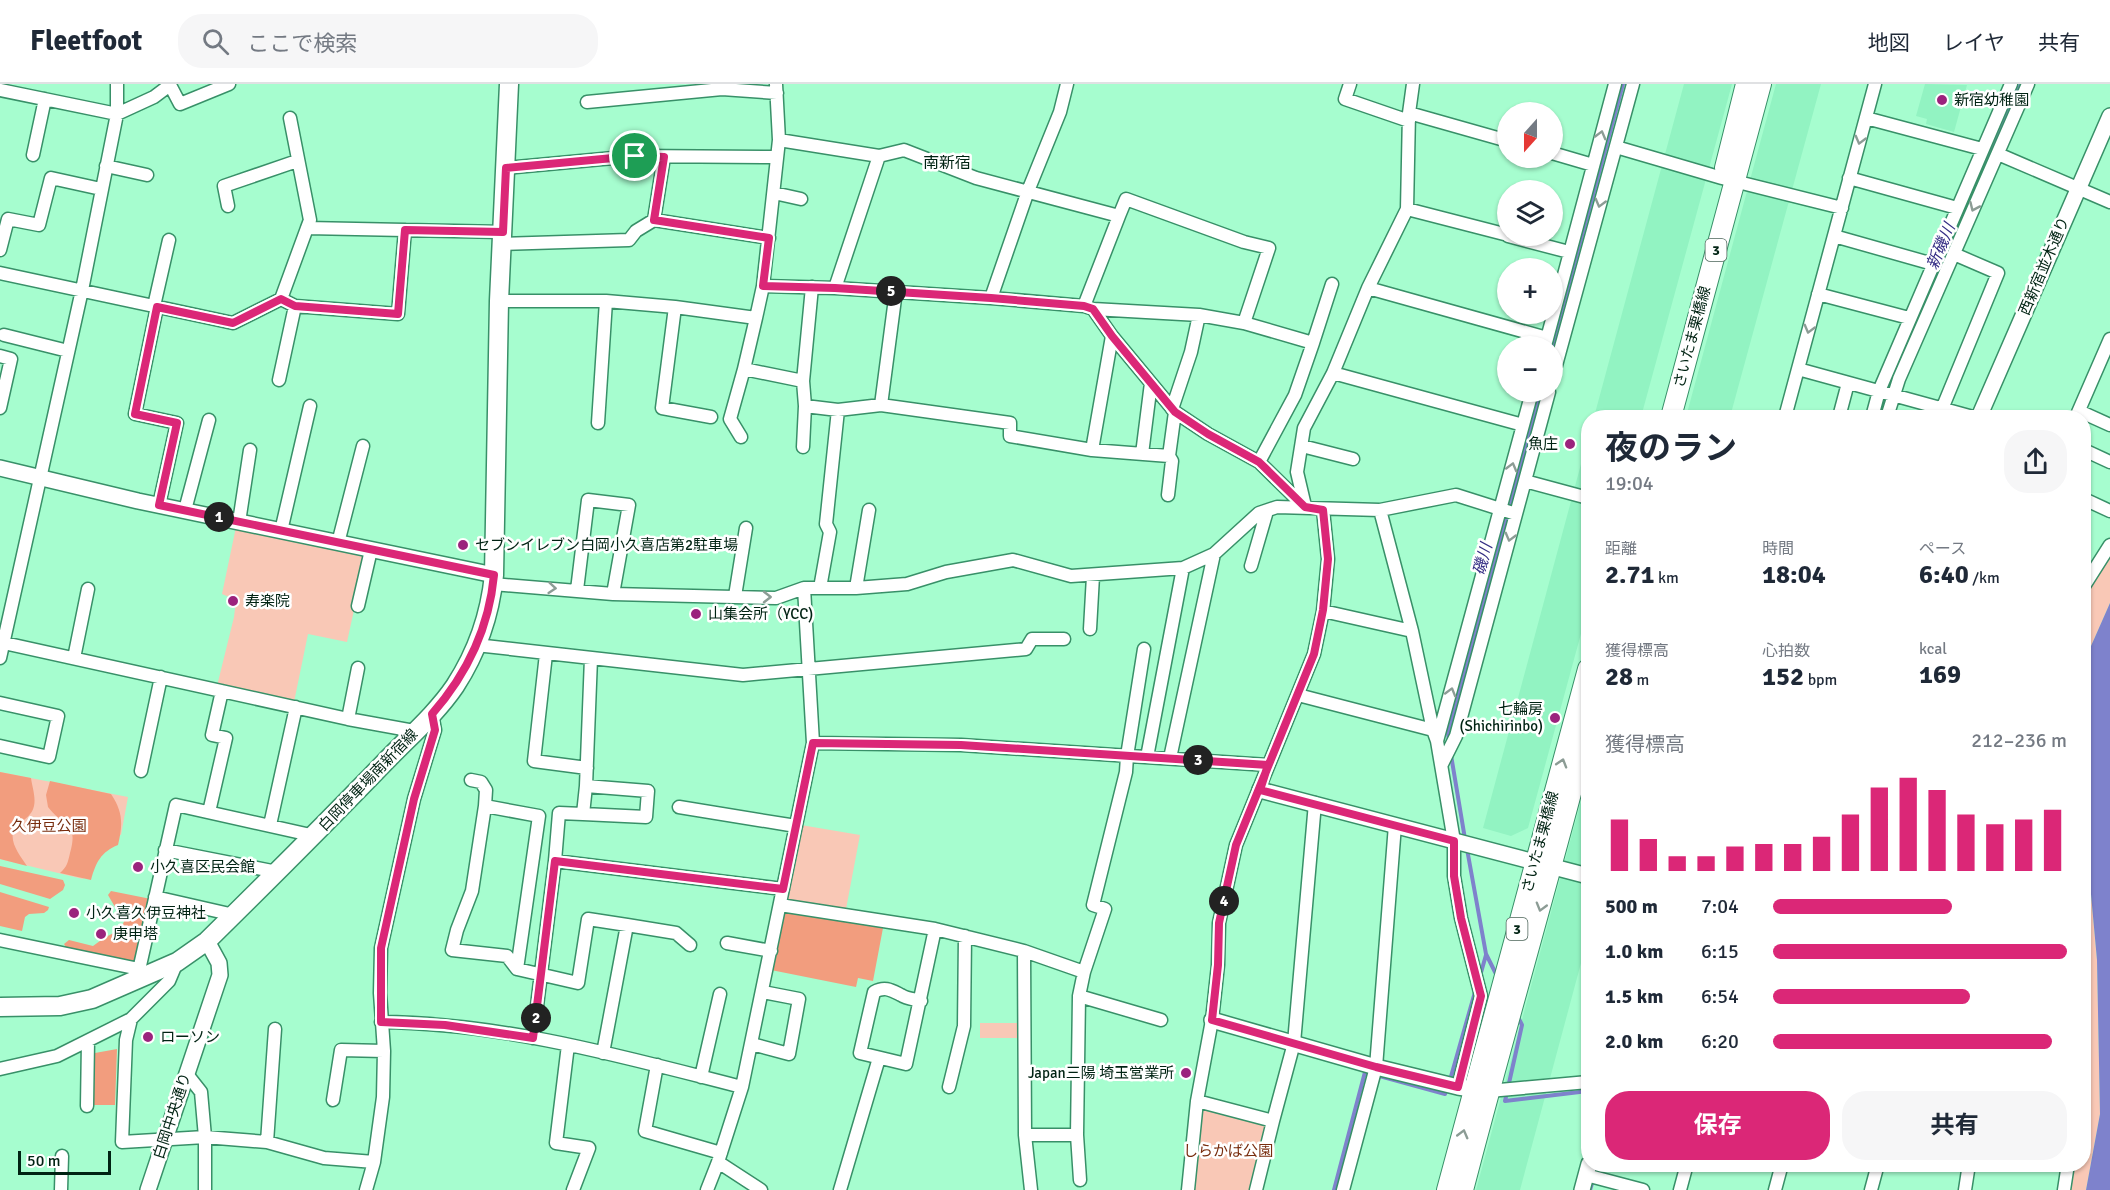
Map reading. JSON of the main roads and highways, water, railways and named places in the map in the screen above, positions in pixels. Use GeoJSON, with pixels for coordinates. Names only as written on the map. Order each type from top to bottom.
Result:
{"type":"FeatureCollection","features":[{"type":"Feature","properties":{"kind":"main road","name":"白岡停車場南新宿線"},"geometry":{"type":"LineString","coordinates":[[0,1006],[60,1006],[92,999],[138,974],[177,962],[207,941],[315,836],[432,714],[456,684],[488,619],[494,579],[499,301],[509,84]]}},
{"type":"Feature","properties":{"kind":"main road","name":"さいたま栗橋線"},"geometry":{"type":"LineString","coordinates":[[1673,410],[1728,180],[1746,84]]}},
{"type":"Feature","properties":{"kind":"main road","name":"さいたま栗橋線"},"geometry":{"type":"LineString","coordinates":[[1660,410],[1728,180],[1761,84]]}},
{"type":"Feature","properties":{"kind":"main road","name":"さいたま栗橋線"},"geometry":{"type":"LineString","coordinates":[[1544,864],[1581,700]]}},
{"type":"Feature","properties":{"kind":"main road","name":"さいたま栗橋線"},"geometry":{"type":"LineString","coordinates":[[1448,1190],[1474,1089],[1581,750]]}},
{"type":"Feature","properties":{"kind":"main road","name":"さいたま栗橋線"},"geometry":{"type":"LineString","coordinates":[[1463,1190],[1474,1089]]}},
{"type":"Feature","properties":{"kind":"water"},"geometry":{"type":"Polygon","coordinates":[[[2110,603],[2110,1190],[2086,1190],[2100,1114],[2097,960],[2091,894],[2091,646],[2110,603]]]}},
{"type":"Feature","properties":{"kind":"waterway","name":"磯川"},"geometry":{"type":"LineString","coordinates":[[1555,336],[1623,84]]}},
{"type":"Feature","properties":{"kind":"waterway","name":"新磯川"},"geometry":{"type":"LineString","coordinates":[[1979,181],[2021,84]]}},
{"type":"Feature","properties":{"kind":"waterway","name":"新磯川"},"geometry":{"type":"LineString","coordinates":[[1883,410],[1887,395]]}},
{"type":"Feature","properties":{"kind":"waterway","name":"磯川"},"geometry":{"type":"LineString","coordinates":[[1449,741],[1448,733],[1537,402]]}},
{"type":"Feature","properties":{"kind":"waterway"},"geometry":{"type":"LineString","coordinates":[[1451,755],[1465,839]]}},
{"type":"Feature","properties":{"kind":"waterway"},"geometry":{"type":"LineString","coordinates":[[1467,849],[1486,954],[1497,976]]}},
{"type":"Feature","properties":{"kind":"waterway"},"geometry":{"type":"LineString","coordinates":[[1480,976],[1486,955]]}},
{"type":"Feature","properties":{"kind":"waterway"},"geometry":{"type":"LineString","coordinates":[[1450,1080],[1475,992]]}},
{"type":"Feature","properties":{"kind":"waterway"},"geometry":{"type":"LineString","coordinates":[[1518,1017],[1522,1025],[1505,1101],[1581,1092]]}},
{"type":"Feature","properties":{"kind":"waterway"},"geometry":{"type":"LineString","coordinates":[[1334,1190],[1365,1072],[1445,1094],[1448,1087]]}},
{"type":"Feature","properties":{"kind":"waterway"},"geometry":{"type":"LineString","coordinates":[[1590,1190],[1596,1172]]}},
{"type":"Feature","properties":{"kind":"place","name":"新宿幼稚園"},"geometry":{"type":"Point","coordinates":[1942,100]}},
{"type":"Feature","properties":{"kind":"place","name":"魚庄"},"geometry":{"type":"Point","coordinates":[1570,444]}},
{"type":"Feature","properties":{"kind":"place","name":"セブンイレブン白岡小久喜店第2駐車場"},"geometry":{"type":"Point","coordinates":[463,545]}},
{"type":"Feature","properties":{"kind":"place","name":"寿楽院"},"geometry":{"type":"Point","coordinates":[233,601]}},
{"type":"Feature","properties":{"kind":"place","name":"山集会所（YCC)"},"geometry":{"type":"Point","coordinates":[696,614]}},
{"type":"Feature","properties":{"kind":"place","name":"七輪房 (Shichirinbo)"},"geometry":{"type":"Point","coordinates":[1555,718]}},
{"type":"Feature","properties":{"kind":"place","name":"小久喜区民会館"},"geometry":{"type":"Point","coordinates":[138,867]}},
{"type":"Feature","properties":{"kind":"place","name":"小久喜久伊豆神社"},"geometry":{"type":"Point","coordinates":[74,913]}},
{"type":"Feature","properties":{"kind":"place","name":"庚申塔"},"geometry":{"type":"Point","coordinates":[101,934]}},
{"type":"Feature","properties":{"kind":"place","name":"ローソン"},"geometry":{"type":"Point","coordinates":[148,1037]}},
{"type":"Feature","properties":{"kind":"place","name":"Japan三陽 埼玉営業所"},"geometry":{"type":"Point","coordinates":[1186,1073]}},
{"type":"Feature","properties":{"kind":"district","name":"南新宿"},"geometry":{"type":"Point","coordinates":[947,162]}},
{"type":"Feature","properties":{"kind":"park label","name":"久伊豆公園"},"geometry":{"type":"Point","coordinates":[49,826]}},
{"type":"Feature","properties":{"kind":"park label","name":"しらかば公園"},"geometry":{"type":"Point","coordinates":[1228,1151]}}]}
